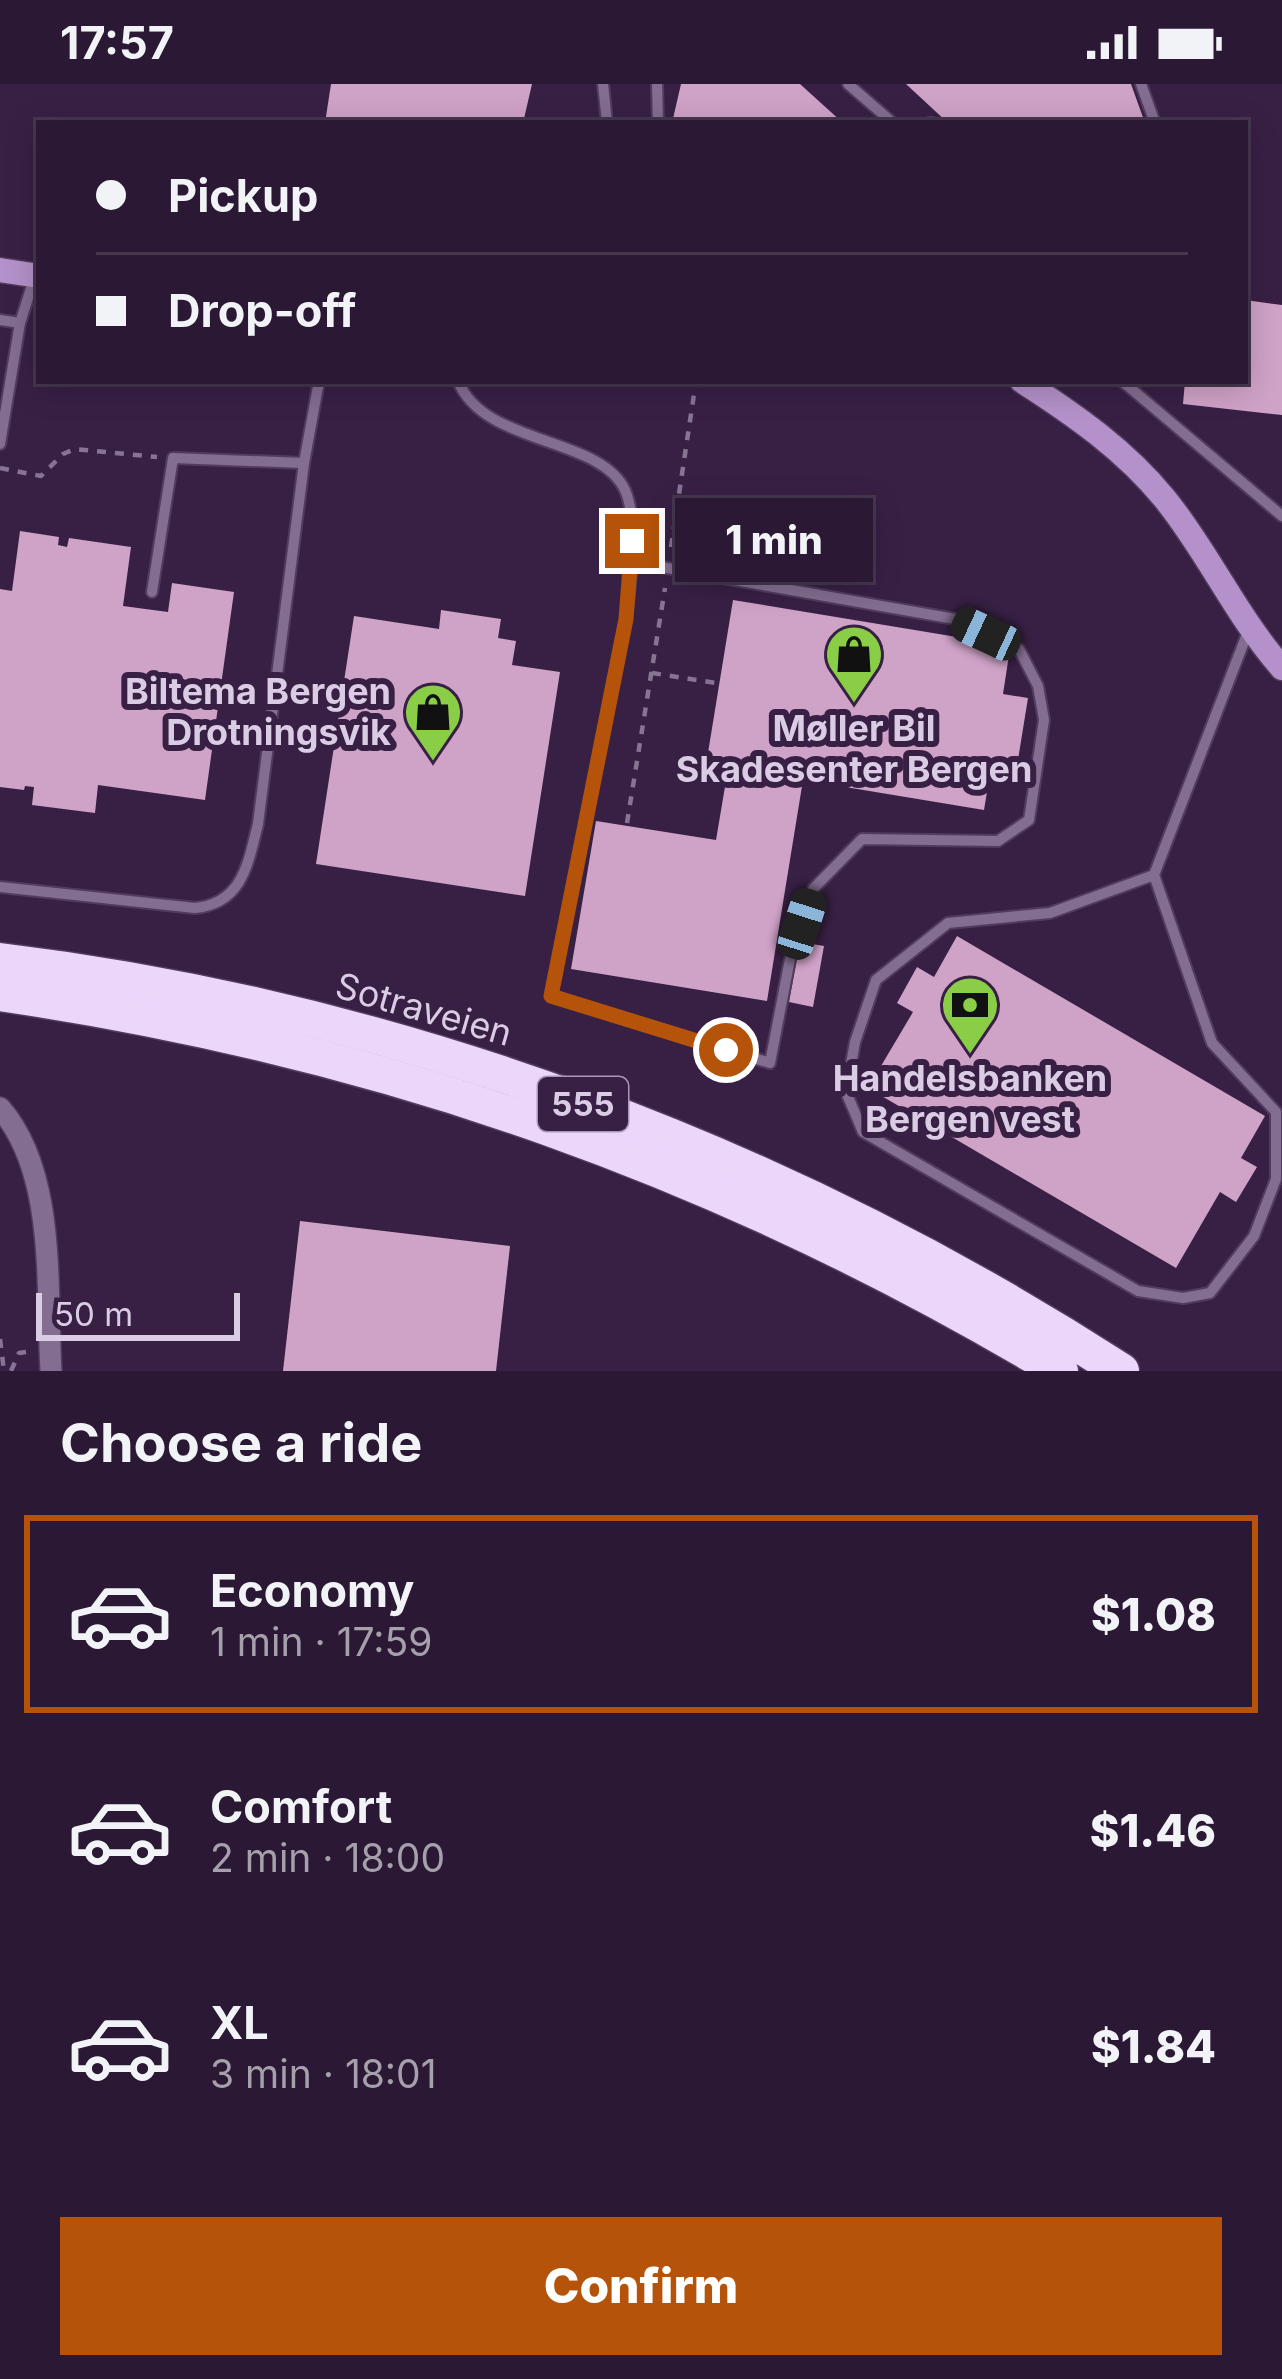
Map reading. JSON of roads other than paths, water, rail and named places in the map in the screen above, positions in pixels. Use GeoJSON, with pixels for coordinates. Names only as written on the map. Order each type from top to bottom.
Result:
{"type":"FeatureCollection","features":[{"type":"Feature","properties":{"kind":"highway","name":"Sotraveien"},"geometry":{"type":"LineString","coordinates":[[0,961],[275,1010],[466,1063],[608,1113],[723,1159],[874,1229],[1121,1371]]}},
{"type":"Feature","properties":{"kind":"highway","name":"Sotraveien"},"geometry":{"type":"LineString","coordinates":[[0,993],[174,1022],[294,1049],[457,1094],[552,1127],[794,1227],[936,1299],[1060,1371]]}},
{"type":"Feature","properties":{"kind":"street"},"geometry":{"type":"LineString","coordinates":[[0,270],[36,276]]}},
{"type":"Feature","properties":{"kind":"street"},"geometry":{"type":"LineString","coordinates":[[1026,384],[1102,436],[1140,470],[1169,503],[1282,668]]}},
{"type":"Feature","properties":{"kind":"street"},"geometry":{"type":"LineString","coordinates":[[0,1108],[32,1157],[41,1206],[51,1371]]}},
{"type":"Feature","properties":{"kind":"lane"},"geometry":{"type":"LineString","coordinates":[[603,84],[608,120]]}},
{"type":"Feature","properties":{"kind":"lane"},"geometry":{"type":"LineString","coordinates":[[657,84],[658,120]]}},
{"type":"Feature","properties":{"kind":"lane"},"geometry":{"type":"LineString","coordinates":[[848,84],[890,120]]}},
{"type":"Feature","properties":{"kind":"lane"},"geometry":{"type":"LineString","coordinates":[[1141,84],[1154,120]]}},
{"type":"Feature","properties":{"kind":"lane"},"geometry":{"type":"LineString","coordinates":[[0,444],[20,322],[36,279]]}},
{"type":"Feature","properties":{"kind":"lane"},"geometry":{"type":"LineString","coordinates":[[0,320],[20,322]]}},
{"type":"Feature","properties":{"kind":"lane"},"geometry":{"type":"LineString","coordinates":[[0,886],[196,908],[226,898],[245,876],[258,824],[318,384]]}},
{"type":"Feature","properties":{"kind":"lane"},"geometry":{"type":"LineString","coordinates":[[459,384],[465,398],[506,426],[604,467],[625,489],[633,562],[626,619],[551,996],[770,1063],[790,959],[813,889],[862,839],[998,841],[1029,820],[1044,720],[1038,686],[1018,649],[955,619],[633,562]]}},
{"type":"Feature","properties":{"kind":"lane"},"geometry":{"type":"LineString","coordinates":[[1126,384],[1282,516]]}},
{"type":"Feature","properties":{"kind":"lane"},"geometry":{"type":"LineString","coordinates":[[152,592],[173,458],[304,463]]}},
{"type":"Feature","properties":{"kind":"lane"},"geometry":{"type":"LineString","coordinates":[[1154,875],[1051,913],[948,922],[876,980],[855,1042],[845,1092],[863,1132],[935,1176],[1138,1292],[1183,1298],[1210,1293],[1254,1236],[1276,1179],[1276,1112],[1212,1043],[1154,875],[1250,626]]}},
{"type":"Feature","properties":{"kind":"place","name":"Møller Bil Skadesenter Bergen"},"geometry":{"type":"Point","coordinates":[854,705]}},
{"type":"Feature","properties":{"kind":"place","name":"Biltema Bergen Drotningsvik"},"geometry":{"type":"Point","coordinates":[433,763]}},
{"type":"Feature","properties":{"kind":"place","name":"Handelsbanken Bergen vest"},"geometry":{"type":"Point","coordinates":[970,1056]}}]}
